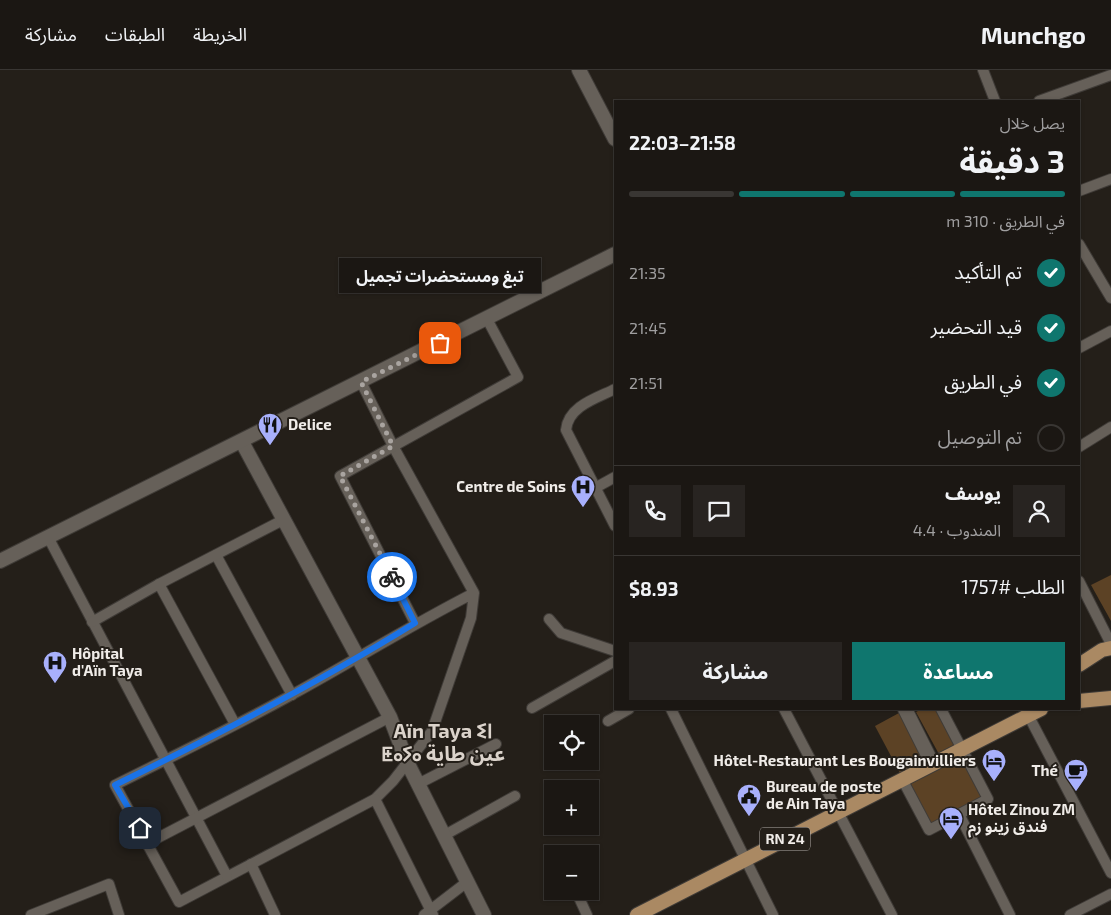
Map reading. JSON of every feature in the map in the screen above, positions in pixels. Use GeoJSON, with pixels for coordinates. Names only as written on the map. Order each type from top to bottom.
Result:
{"type":"FeatureCollection","features":[{"type":"Feature","properties":{"kind":"main road"},"geometry":{"type":"LineString","coordinates":[[579,70],[614,137]]}},
{"type":"Feature","properties":{"kind":"main road"},"geometry":{"type":"LineString","coordinates":[[0,561],[242,442],[614,255]]}},
{"type":"Feature","properties":{"kind":"main road"},"geometry":{"type":"LineString","coordinates":[[242,442],[357,659],[390,717],[407,762],[484,915]]}},
{"type":"Feature","properties":{"kind":"main road"},"geometry":{"type":"LineString","coordinates":[[1080,664],[1111,646]]}},
{"type":"Feature","properties":{"kind":"main road"},"geometry":{"type":"LineString","coordinates":[[1080,701],[1111,698]]}},
{"type":"Feature","properties":{"kind":"main road"},"geometry":{"type":"LineString","coordinates":[[906,710],[932,763]]}},
{"type":"Feature","properties":{"kind":"main road","name":"RN 24"},"geometry":{"type":"LineString","coordinates":[[637,915],[1034,710]]}},
{"type":"Feature","properties":{"kind":"street"},"geometry":{"type":"LineString","coordinates":[[983,70],[994,100]]}},
{"type":"Feature","properties":{"kind":"street"},"geometry":{"type":"LineString","coordinates":[[1042,100],[1111,75]]}},
{"type":"Feature","properties":{"kind":"street"},"geometry":{"type":"LineString","coordinates":[[1080,191],[1111,180]]}},
{"type":"Feature","properties":{"kind":"street"},"geometry":{"type":"LineString","coordinates":[[1080,246],[1111,298]]}},
{"type":"Feature","properties":{"kind":"street"},"geometry":{"type":"LineString","coordinates":[[415,623],[340,476],[518,378],[488,319]]}},
{"type":"Feature","properties":{"kind":"street"},"geometry":{"type":"LineString","coordinates":[[1080,347],[1111,331]]}},
{"type":"Feature","properties":{"kind":"street"},"geometry":{"type":"LineString","coordinates":[[361,382],[393,446],[474,593],[471,618],[432,731],[375,799],[179,902],[115,785],[292,695],[357,659],[415,623],[474,593]]}},
{"type":"Feature","properties":{"kind":"street"},"geometry":{"type":"LineString","coordinates":[[614,389],[578,408],[567,424],[569,438],[614,524]]}},
{"type":"Feature","properties":{"kind":"street"},"geometry":{"type":"LineString","coordinates":[[1080,446],[1111,427]]}},
{"type":"Feature","properties":{"kind":"street"},"geometry":{"type":"LineString","coordinates":[[595,488],[614,478]]}},
{"type":"Feature","properties":{"kind":"street"},"geometry":{"type":"LineString","coordinates":[[92,622],[159,584],[283,520]]}},
{"type":"Feature","properties":{"kind":"street"},"geometry":{"type":"LineString","coordinates":[[48,537],[227,876]]}},
{"type":"Feature","properties":{"kind":"street"},"geometry":{"type":"LineString","coordinates":[[216,555],[292,695]]}},
{"type":"Feature","properties":{"kind":"street"},"geometry":{"type":"LineString","coordinates":[[1080,583],[1111,646]]}},
{"type":"Feature","properties":{"kind":"street"},"geometry":{"type":"LineString","coordinates":[[159,584],[235,724]]}},
{"type":"Feature","properties":{"kind":"street"},"geometry":{"type":"LineString","coordinates":[[549,619],[561,633],[614,651]]}},
{"type":"Feature","properties":{"kind":"street"},"geometry":{"type":"LineString","coordinates":[[532,708],[614,662]]}},
{"type":"Feature","properties":{"kind":"street"},"geometry":{"type":"LineString","coordinates":[[608,722],[627,710]]}},
{"type":"Feature","properties":{"kind":"street"},"geometry":{"type":"LineString","coordinates":[[671,710],[773,915]]}},
{"type":"Feature","properties":{"kind":"street"},"geometry":{"type":"LineString","coordinates":[[785,710],[892,915]]}},
{"type":"Feature","properties":{"kind":"street"},"geometry":{"type":"LineString","coordinates":[[902,779],[929,830],[988,799],[942,710]]}},
{"type":"Feature","properties":{"kind":"street"},"geometry":{"type":"LineString","coordinates":[[1034,710],[1111,874]]}},
{"type":"Feature","properties":{"kind":"street"},"geometry":{"type":"LineString","coordinates":[[148,843],[390,717]]}},
{"type":"Feature","properties":{"kind":"street"},"geometry":{"type":"LineString","coordinates":[[418,784],[496,744]]}},
{"type":"Feature","properties":{"kind":"street"},"geometry":{"type":"LineString","coordinates":[[444,836],[515,796]]}},
{"type":"Feature","properties":{"kind":"street"},"geometry":{"type":"LineString","coordinates":[[375,799],[429,914],[466,882]]}},
{"type":"Feature","properties":{"kind":"street"},"geometry":{"type":"LineString","coordinates":[[960,814],[1010,915]]}},
{"type":"Feature","properties":{"kind":"street"},"geometry":{"type":"LineString","coordinates":[[251,864],[275,915]]}},
{"type":"Feature","properties":{"kind":"street"},"geometry":{"type":"LineString","coordinates":[[31,915],[109,884],[119,915]]}},
{"type":"Feature","properties":{"kind":"street"},"geometry":{"type":"LineString","coordinates":[[1070,915],[1111,894]]}},
{"type":"Feature","properties":{"kind":"street"},"geometry":{"type":"LineString","coordinates":[[580,900],[587,915]]}},
{"type":"Feature","properties":{"kind":"shaded area"},"geometry":{"type":"Polygon","coordinates":[[[1111,575],[1111,621],[1091,585],[1111,575]]]}},
{"type":"Feature","properties":{"kind":"shaded area"},"geometry":{"type":"Polygon","coordinates":[[[920,710],[940,710],[959,747],[940,756],[916,712],[920,710]]]}},
{"type":"Feature","properties":{"kind":"shaded area"},"geometry":{"type":"Polygon","coordinates":[[[899,713],[925,763],[901,775],[875,726],[899,713]]]}},
{"type":"Feature","properties":{"kind":"shaded area"},"geometry":{"type":"Polygon","coordinates":[[[962,756],[984,798],[930,826],[908,785],[962,756]]]}},
{"type":"Feature","properties":{"kind":"way so far"},"geometry":{"type":"LineString","coordinates":[[392,577],[340,476],[393,446],[361,382],[440,343]]}},
{"type":"Feature","properties":{"kind":"place","name":"تبغ ومستحضرات تجميل"},"geometry":{"type":"Point","coordinates":[440,343]}},
{"type":"Feature","properties":{"kind":"place","name":"Delice"},"geometry":{"type":"Point","coordinates":[270,446]}},
{"type":"Feature","properties":{"kind":"place","name":"Centre de Soins"},"geometry":{"type":"Point","coordinates":[583,508]}},
{"type":"Feature","properties":{"kind":"place","name":"Hôpital d'Aïn Taya"},"geometry":{"type":"Point","coordinates":[55,684]}},
{"type":"Feature","properties":{"kind":"place","name":"Hôtel-Restaurant Les Bougainvilliers"},"geometry":{"type":"Point","coordinates":[994,782]}},
{"type":"Feature","properties":{"kind":"place","name":"Thé"},"geometry":{"type":"Point","coordinates":[1076,792]}},
{"type":"Feature","properties":{"kind":"place","name":"Bureau de poste de Ain Taya"},"geometry":{"type":"Point","coordinates":[749,817]}},
{"type":"Feature","properties":{"kind":"place","name":"Hôtel Zinou ZM فندق زينو زم"},"geometry":{"type":"Point","coordinates":[951,840]}},
{"type":"Feature","properties":{"kind":"district","name":"Aïn Taya ⵉⵏ ⵟⴰⵢⴰ عين طاية"},"geometry":{"type":"Point","coordinates":[443,742]}},
{"type":"Feature","properties":{"kind":"route"},"geometry":{"type":"LineString","coordinates":[[140,828],[115,785],[292,695],[357,659],[415,623],[392,577]]}}]}
